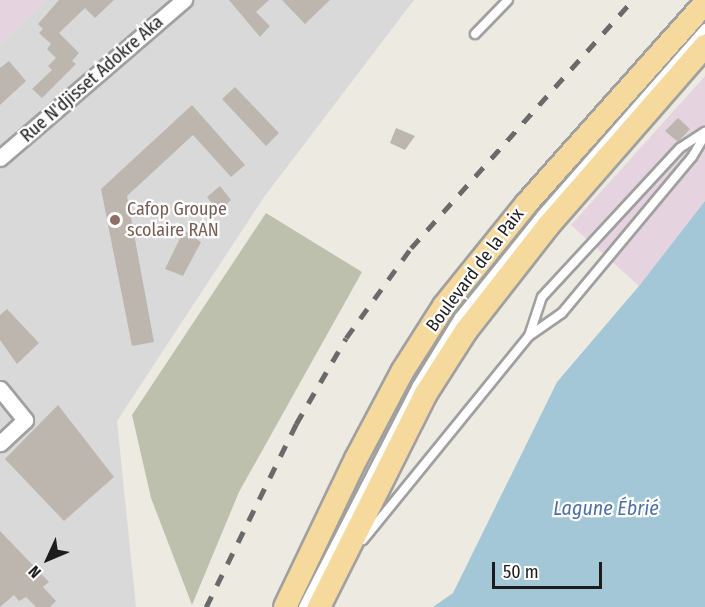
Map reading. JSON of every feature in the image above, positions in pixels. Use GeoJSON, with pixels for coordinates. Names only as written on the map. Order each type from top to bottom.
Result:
{"type":"FeatureCollection","features":[{"type":"Feature","properties":{"kind":"main road","name":"Boulevard de la Paix"},"geometry":{"type":"LineString","coordinates":[[285,607],[356,459],[402,372],[444,306],[527,203],[705,3]]}},
{"type":"Feature","properties":{"kind":"main road","name":"Boulevard de la Paix"},"geometry":{"type":"LineString","coordinates":[[319,607],[425,395],[466,331],[548,226],[705,46]]}},
{"type":"Feature","properties":{"kind":"street","name":"Rue N'djisset Adokre Aka"},"geometry":{"type":"LineString","coordinates":[[0,158],[184,0]]}},
{"type":"Feature","properties":{"kind":"street"},"geometry":{"type":"LineString","coordinates":[[0,389],[25,420],[0,443]]}},
{"type":"Feature","properties":{"kind":"lane"},"geometry":{"type":"LineString","coordinates":[[475,34],[508,0]]}},
{"type":"Feature","properties":{"kind":"lane","name":"Boulevard de la Paix"},"geometry":{"type":"LineString","coordinates":[[303,607],[417,385],[459,317],[541,215],[705,28]]}},
{"type":"Feature","properties":{"kind":"lane"},"geometry":{"type":"LineString","coordinates":[[334,575],[529,336],[562,313],[692,157],[705,133]]}},
{"type":"Feature","properties":{"kind":"lane"},"geometry":{"type":"LineString","coordinates":[[529,336],[542,297],[680,148],[705,133]]}},
{"type":"Feature","properties":{"kind":"shaded area"},"geometry":{"type":"Polygon","coordinates":[[[0,0],[46,0],[0,44],[0,0]]]}},
{"type":"Feature","properties":{"kind":"shaded area"},"geometry":{"type":"Polygon","coordinates":[[[46,0],[414,0],[264,197],[117,421],[136,607],[0,607],[0,44],[46,0]]]}},
{"type":"Feature","properties":{"kind":"shaded area"},"geometry":{"type":"Polygon","coordinates":[[[705,76],[705,201],[639,286],[571,225],[705,76]]]}},
{"type":"Feature","properties":{"kind":"shaded area"},"geometry":{"type":"Polygon","coordinates":[[[266,213],[362,272],[239,492],[192,605],[151,498],[132,415],[266,213]]]}},
{"type":"Feature","properties":{"kind":"water","name":"Lagune Ébrié"},"geometry":{"type":"Polygon","coordinates":[[[705,201],[705,607],[433,607],[453,593],[557,382],[639,286],[705,201]]]}},
{"type":"Feature","properties":{"kind":"building"},"geometry":{"type":"Polygon","coordinates":[[[59,0],[114,0],[95,18],[85,8],[59,33],[79,53],[72,61],[76,64],[42,98],[32,89],[52,70],[48,66],[56,58],[47,49],[51,44],[39,33],[43,29],[38,24],[59,0]]]}},
{"type":"Feature","properties":{"kind":"building"},"geometry":{"type":"Polygon","coordinates":[[[229,0],[269,0],[256,12],[270,26],[260,37],[229,0]]]}},
{"type":"Feature","properties":{"kind":"building"},"geometry":{"type":"Polygon","coordinates":[[[282,0],[330,0],[305,24],[282,0]]]}},
{"type":"Feature","properties":{"kind":"building"},"geometry":{"type":"Polygon","coordinates":[[[9,61],[26,81],[0,105],[0,68],[9,61]]]}},
{"type":"Feature","properties":{"kind":"building"},"geometry":{"type":"Polygon","coordinates":[[[235,87],[279,133],[266,146],[222,99],[235,87]]]}},
{"type":"Feature","properties":{"kind":"building"},"geometry":{"type":"Polygon","coordinates":[[[192,105],[245,165],[231,177],[193,135],[127,196],[154,342],[132,346],[101,189],[192,105]]]}},
{"type":"Feature","properties":{"kind":"building"},"geometry":{"type":"Polygon","coordinates":[[[678,118],[690,129],[678,142],[665,131],[678,118]]]}},
{"type":"Feature","properties":{"kind":"building"},"geometry":{"type":"Polygon","coordinates":[[[396,128],[415,136],[405,150],[390,143],[396,128]]]}},
{"type":"Feature","properties":{"kind":"building"},"geometry":{"type":"Polygon","coordinates":[[[220,186],[231,200],[218,212],[207,197],[220,186]]]}},
{"type":"Feature","properties":{"kind":"building"},"geometry":{"type":"Polygon","coordinates":[[[184,230],[201,242],[183,276],[165,269],[184,230]]]}},
{"type":"Feature","properties":{"kind":"building"},"geometry":{"type":"Polygon","coordinates":[[[7,309],[39,343],[17,364],[0,340],[0,315],[7,309]]]}},
{"type":"Feature","properties":{"kind":"building"},"geometry":{"type":"Polygon","coordinates":[[[58,405],[114,477],[64,521],[5,459],[58,405]]]}},
{"type":"Feature","properties":{"kind":"building"},"geometry":{"type":"Polygon","coordinates":[[[0,531],[49,582],[43,587],[56,601],[50,607],[36,607],[26,597],[19,601],[14,595],[0,607],[0,531]]]}},
{"type":"Feature","properties":{"kind":"railway"},"geometry":{"type":"LineString","coordinates":[[206,607],[296,424],[346,338],[411,248],[633,0]]}},
{"type":"Feature","properties":{"kind":"place","name":"Cafop Groupe scolaire RAN"},"geometry":{"type":"Point","coordinates":[115,220]}}]}
